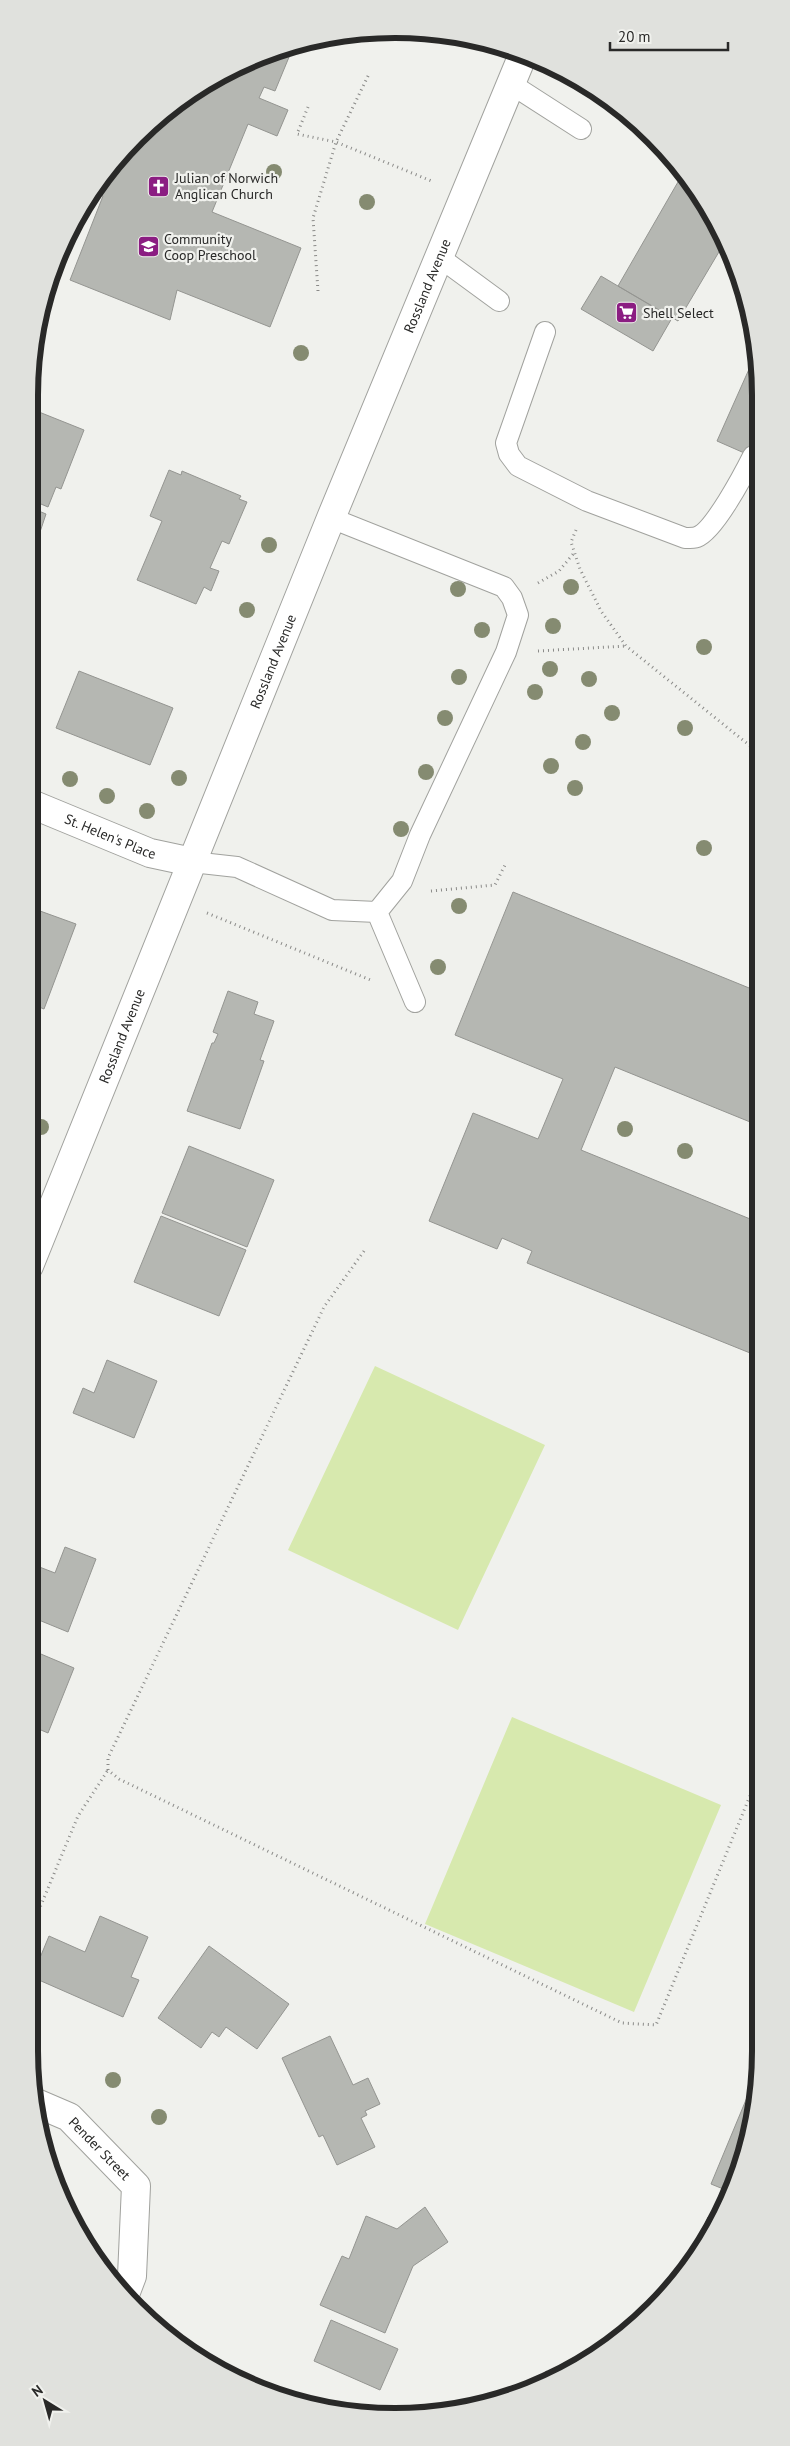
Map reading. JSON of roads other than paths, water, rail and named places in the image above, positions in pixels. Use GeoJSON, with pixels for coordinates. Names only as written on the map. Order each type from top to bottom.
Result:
{"type":"FeatureCollection","features":[{"type":"Feature","properties":{"kind":"street","name":"Rossland Avenue"},"geometry":{"type":"LineString","coordinates":[[38,1244],[331,518],[521,60]]}},
{"type":"Feature","properties":{"kind":"street","name":"St. Helen's Place"},"geometry":{"type":"LineString","coordinates":[[38,807],[150,853],[192,862]]}},
{"type":"Feature","properties":{"kind":"street","name":"Pender Street"},"geometry":{"type":"LineString","coordinates":[[42,2105],[69,2117],[136,2186],[132,2276],[127,2288]]}},
{"type":"Feature","properties":{"kind":"lane"},"geometry":{"type":"LineString","coordinates":[[511,84],[581,130]]}},
{"type":"Feature","properties":{"kind":"lane"},"geometry":{"type":"LineString","coordinates":[[439,257],[499,301]]}},
{"type":"Feature","properties":{"kind":"lane"},"geometry":{"type":"LineString","coordinates":[[545,332],[506,443],[509,454],[518,466],[587,501],[685,538],[697,537],[709,529],[742,479],[752,458]]}},
{"type":"Feature","properties":{"kind":"lane"},"geometry":{"type":"LineString","coordinates":[[331,518],[504,587],[512,598],[518,615],[506,652],[420,835],[402,881],[377,912]]}},
{"type":"Feature","properties":{"kind":"lane"},"geometry":{"type":"LineString","coordinates":[[192,862],[237,867],[332,910],[377,912]]}},
{"type":"Feature","properties":{"kind":"lane"},"geometry":{"type":"LineString","coordinates":[[377,912],[415,1002]]}},
{"type":"Feature","properties":{"kind":"place","name":"Julian of Norwich Anglican Church"},"geometry":{"type":"Point","coordinates":[159,186]}},
{"type":"Feature","properties":{"kind":"place","name":"Community Coop Preschool"},"geometry":{"type":"Point","coordinates":[148,247]}},
{"type":"Feature","properties":{"kind":"place","name":"Shell Select"},"geometry":{"type":"Point","coordinates":[627,313]}}]}
